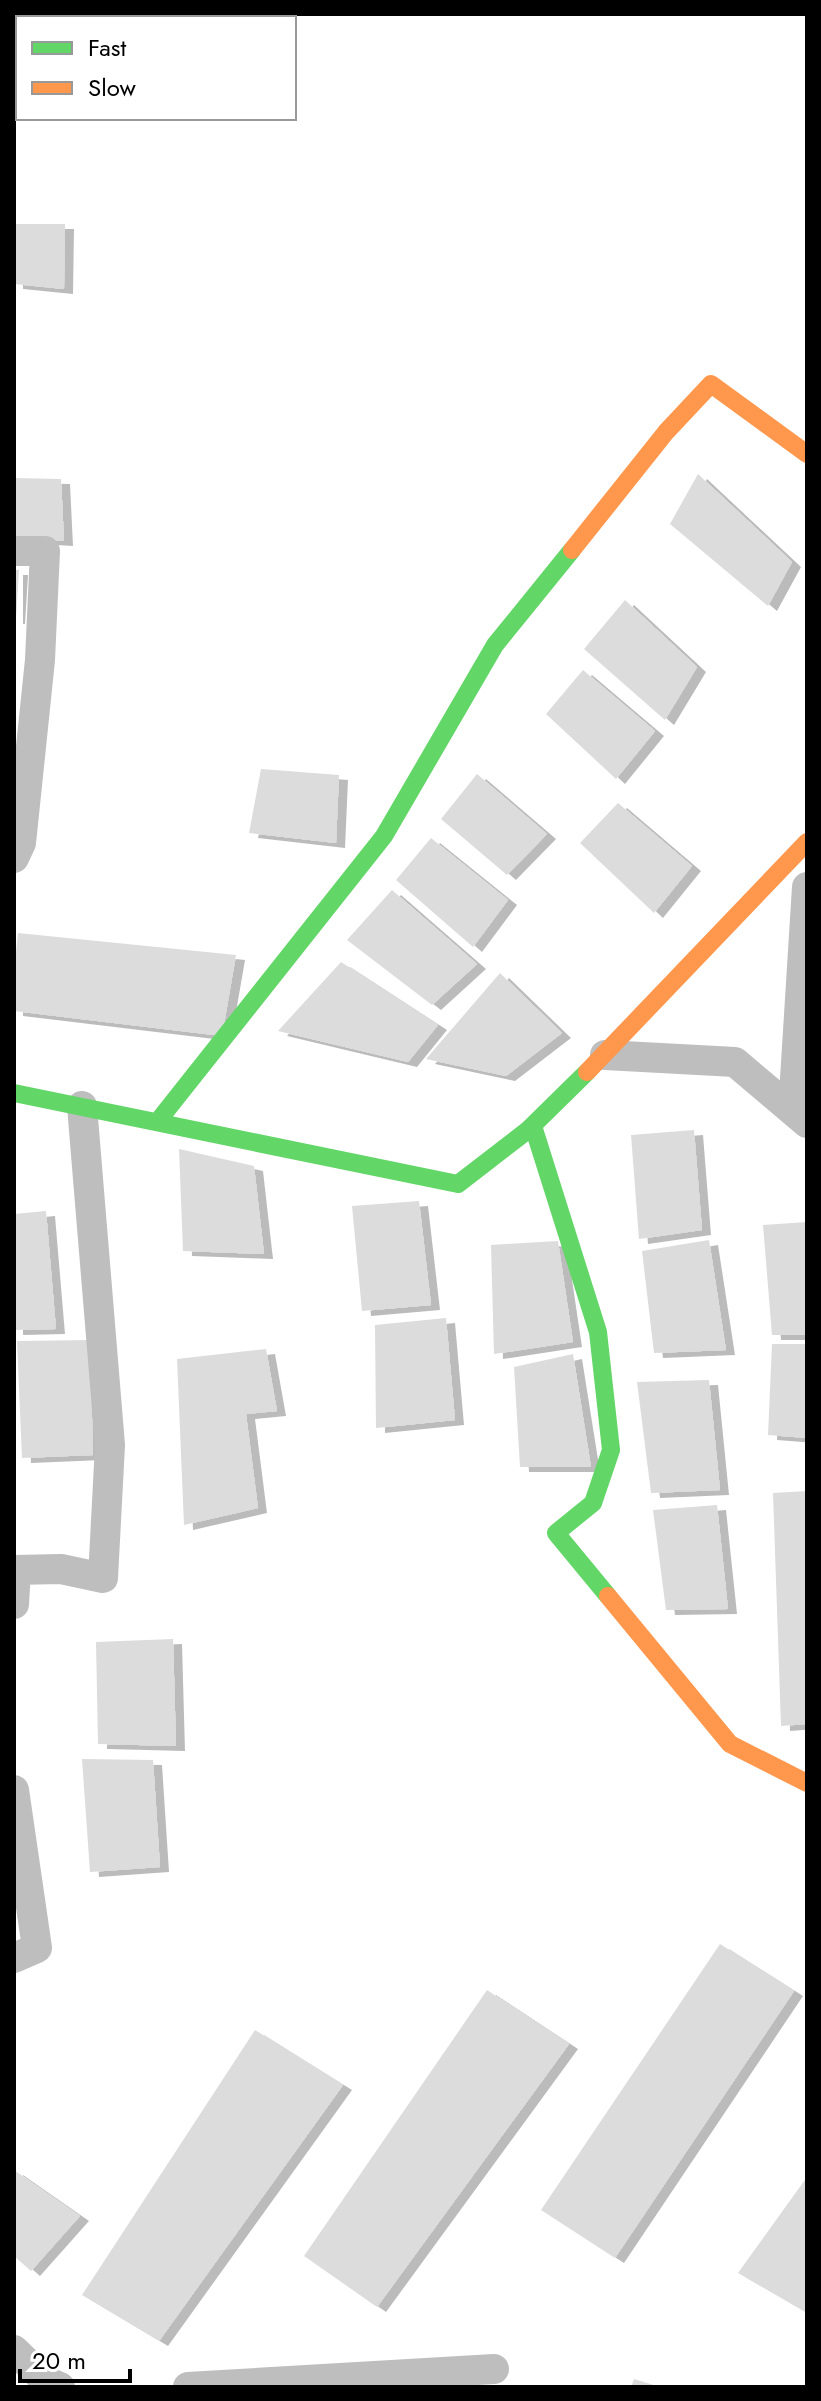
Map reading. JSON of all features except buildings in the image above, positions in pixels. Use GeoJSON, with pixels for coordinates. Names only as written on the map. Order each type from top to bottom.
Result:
{"type":"FeatureCollection","features":[{"type":"Feature","properties":{"kind":"street"},"geometry":{"type":"LineString","coordinates":[[158,1121],[384,836],[495,645],[666,432],[711,384],[807,454]]}},
{"type":"Feature","properties":{"kind":"street"},"geometry":{"type":"LineString","coordinates":[[14,551],[45,551],[40,660],[21,843],[14,858]]}},
{"type":"Feature","properties":{"kind":"street"},"geometry":{"type":"LineString","coordinates":[[14,1093],[458,1184],[533,1126],[605,1055],[807,842]]}},
{"type":"Feature","properties":{"kind":"street"},"geometry":{"type":"LineString","coordinates":[[800,1117],[807,887]]}},
{"type":"Feature","properties":{"kind":"street"},"geometry":{"type":"LineString","coordinates":[[605,1055],[735,1062],[800,1117]]}},
{"type":"Feature","properties":{"kind":"street"},"geometry":{"type":"LineString","coordinates":[[14,1604],[15,1570],[61,1569],[103,1578],[110,1445],[82,1106]]}},
{"type":"Feature","properties":{"kind":"street"},"geometry":{"type":"LineString","coordinates":[[533,1126],[598,1332],[611,1450],[593,1503],[556,1533],[730,1744],[807,1783]]}},
{"type":"Feature","properties":{"kind":"street"},"geometry":{"type":"LineString","coordinates":[[14,1790],[37,1948],[14,1958]]}},
{"type":"Feature","properties":{"kind":"street"},"geometry":{"type":"LineString","coordinates":[[14,2350],[46,2381],[60,2387]]}},
{"type":"Feature","properties":{"kind":"street"},"geometry":{"type":"LineString","coordinates":[[188,2387],[494,2369]]}},
{"type":"Feature","properties":{"kind":"traffic: fast"},"geometry":{"type":"LineString","coordinates":[[158,1121],[384,836],[495,645],[572,550]]}},
{"type":"Feature","properties":{"kind":"traffic: fast"},"geometry":{"type":"LineString","coordinates":[[14,1093],[458,1184],[528,1130],[587,1072]]}},
{"type":"Feature","properties":{"kind":"traffic: fast"},"geometry":{"type":"LineString","coordinates":[[533,1126],[598,1332],[611,1450],[593,1503],[556,1533],[608,1596]]}},
{"type":"Feature","properties":{"kind":"traffic: slow"},"geometry":{"type":"LineString","coordinates":[[572,550],[666,432],[711,384],[807,454]]}},
{"type":"Feature","properties":{"kind":"traffic: slow"},"geometry":{"type":"LineString","coordinates":[[587,1072],[807,842]]}},
{"type":"Feature","properties":{"kind":"traffic: slow"},"geometry":{"type":"LineString","coordinates":[[608,1596],[730,1744],[807,1783]]}}]}
